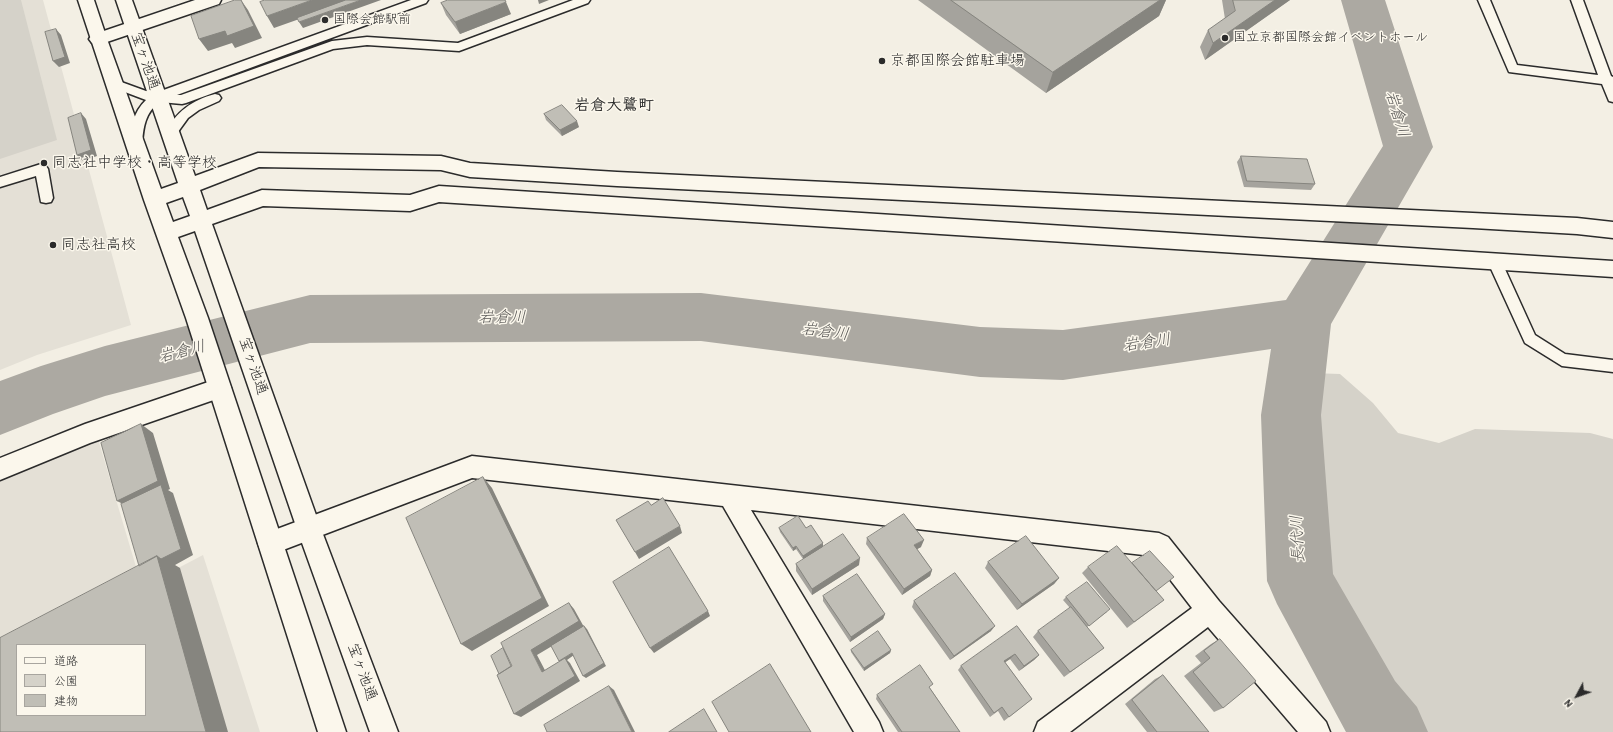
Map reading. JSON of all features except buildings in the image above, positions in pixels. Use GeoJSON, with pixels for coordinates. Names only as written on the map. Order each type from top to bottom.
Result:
{"type":"FeatureCollection","features":[{"type":"Feature","properties":{"kind":"street"},"geometry":{"type":"LineString","coordinates":[[86,0],[113,83],[197,318],[332,732]]}},
{"type":"Feature","properties":{"kind":"street","name":"宝ヶ池通"},"geometry":{"type":"LineString","coordinates":[[124,0],[255,370],[309,529],[384,732]]}},
{"type":"Feature","properties":{"kind":"street"},"geometry":{"type":"LineString","coordinates":[[98,40],[213,0]]}},
{"type":"Feature","properties":{"kind":"street"},"geometry":{"type":"LineString","coordinates":[[154,200],[258,160],[441,163],[470,170],[532,174],[967,197],[1473,220],[1577,226],[1613,230]]}},
{"type":"Feature","properties":{"kind":"street"},"geometry":{"type":"LineString","coordinates":[[166,233],[262,198],[410,203],[439,194],[1164,241],[1494,260],[1613,269]]}},
{"type":"Feature","properties":{"kind":"street"},"geometry":{"type":"LineString","coordinates":[[0,469],[218,383]]}},
{"type":"Feature","properties":{"kind":"street"},"geometry":{"type":"LineString","coordinates":[[270,543],[472,467],[1159,545],[1210,610],[1316,732]]}},
{"type":"Feature","properties":{"kind":"street"},"geometry":{"type":"LineString","coordinates":[[730,496],[869,732]]}},
{"type":"Feature","properties":{"kind":"street"},"geometry":{"type":"LineString","coordinates":[[1048,732],[1210,610]]}},
{"type":"Feature","properties":{"kind":"lane"},"geometry":{"type":"LineString","coordinates":[[136,146],[137,129],[140,116],[149,103],[158,97],[422,0]]}},
{"type":"Feature","properties":{"kind":"lane"},"geometry":{"type":"LineString","coordinates":[[113,83],[144,95],[182,100],[332,45],[367,41],[458,47],[584,0]]}},
{"type":"Feature","properties":{"kind":"lane"},"geometry":{"type":"LineString","coordinates":[[1484,0],[1513,69],[1610,81]]}},
{"type":"Feature","properties":{"kind":"lane"},"geometry":{"type":"LineString","coordinates":[[1577,0],[1610,81],[1613,98]]}},
{"type":"Feature","properties":{"kind":"lane"},"geometry":{"type":"LineString","coordinates":[[171,133],[176,121],[188,110],[208,101],[339,52],[354,43]]}},
{"type":"Feature","properties":{"kind":"lane"},"geometry":{"type":"LineString","coordinates":[[0,182],[41,169],[46,198]]}},
{"type":"Feature","properties":{"kind":"lane"},"geometry":{"type":"LineString","coordinates":[[1494,260],[1530,339],[1562,360],[1613,366]]}},
{"type":"Feature","properties":{"kind":"shaded area","name":"同志社高校"},"geometry":{"type":"Polygon","coordinates":[[[0,0],[43,0],[131,325],[37,355],[0,370],[0,0]]]}},
{"type":"Feature","properties":{"kind":"shaded area"},"geometry":{"type":"Polygon","coordinates":[[[98,439],[142,587],[203,555],[260,732],[0,732],[0,479],[98,439]]]}},
{"type":"Feature","properties":{"kind":"green space"},"geometry":{"type":"Polygon","coordinates":[[[0,0],[21,0],[57,140],[0,159],[0,0]]]}},
{"type":"Feature","properties":{"kind":"green space"},"geometry":{"type":"Polygon","coordinates":[[[1311,373],[1340,374],[1373,403],[1398,433],[1439,443],[1475,429],[1590,433],[1613,439],[1613,732],[1403,732],[1337,620],[1319,515],[1310,396],[1311,373]]]}},
{"type":"Feature","properties":{"kind":"waterway","name":"岩倉川"},"geometry":{"type":"LineString","coordinates":[[1303,321],[1408,147],[1363,0]]}},
{"type":"Feature","properties":{"kind":"waterway","name":"岩倉川"},"geometry":{"type":"LineString","coordinates":[[0,408],[41,392],[105,371],[310,319],[701,317],[980,352],[1063,355],[1303,321]]}},
{"type":"Feature","properties":{"kind":"waterway","name":"長代川"},"geometry":{"type":"LineString","coordinates":[[1303,321],[1291,415],[1300,581],[1370,706],[1392,732]]}},
{"type":"Feature","properties":{"kind":"place","name":"国際会館駅前"},"geometry":{"type":"Point","coordinates":[325,20]}},
{"type":"Feature","properties":{"kind":"place","name":"国立京都国際会館イベントホール"},"geometry":{"type":"Point","coordinates":[1225,38]}},
{"type":"Feature","properties":{"kind":"place","name":"京都国際会館駐車場"},"geometry":{"type":"Point","coordinates":[882,61]}},
{"type":"Feature","properties":{"kind":"place","name":"同志社中学校・高等学校"},"geometry":{"type":"Point","coordinates":[44,163]}},
{"type":"Feature","properties":{"kind":"place","name":"同志社高校"},"geometry":{"type":"Point","coordinates":[53,245]}},
{"type":"Feature","properties":{"kind":"district","name":"岩倉大鷺町"},"geometry":{"type":"Point","coordinates":[614,106]}}]}
